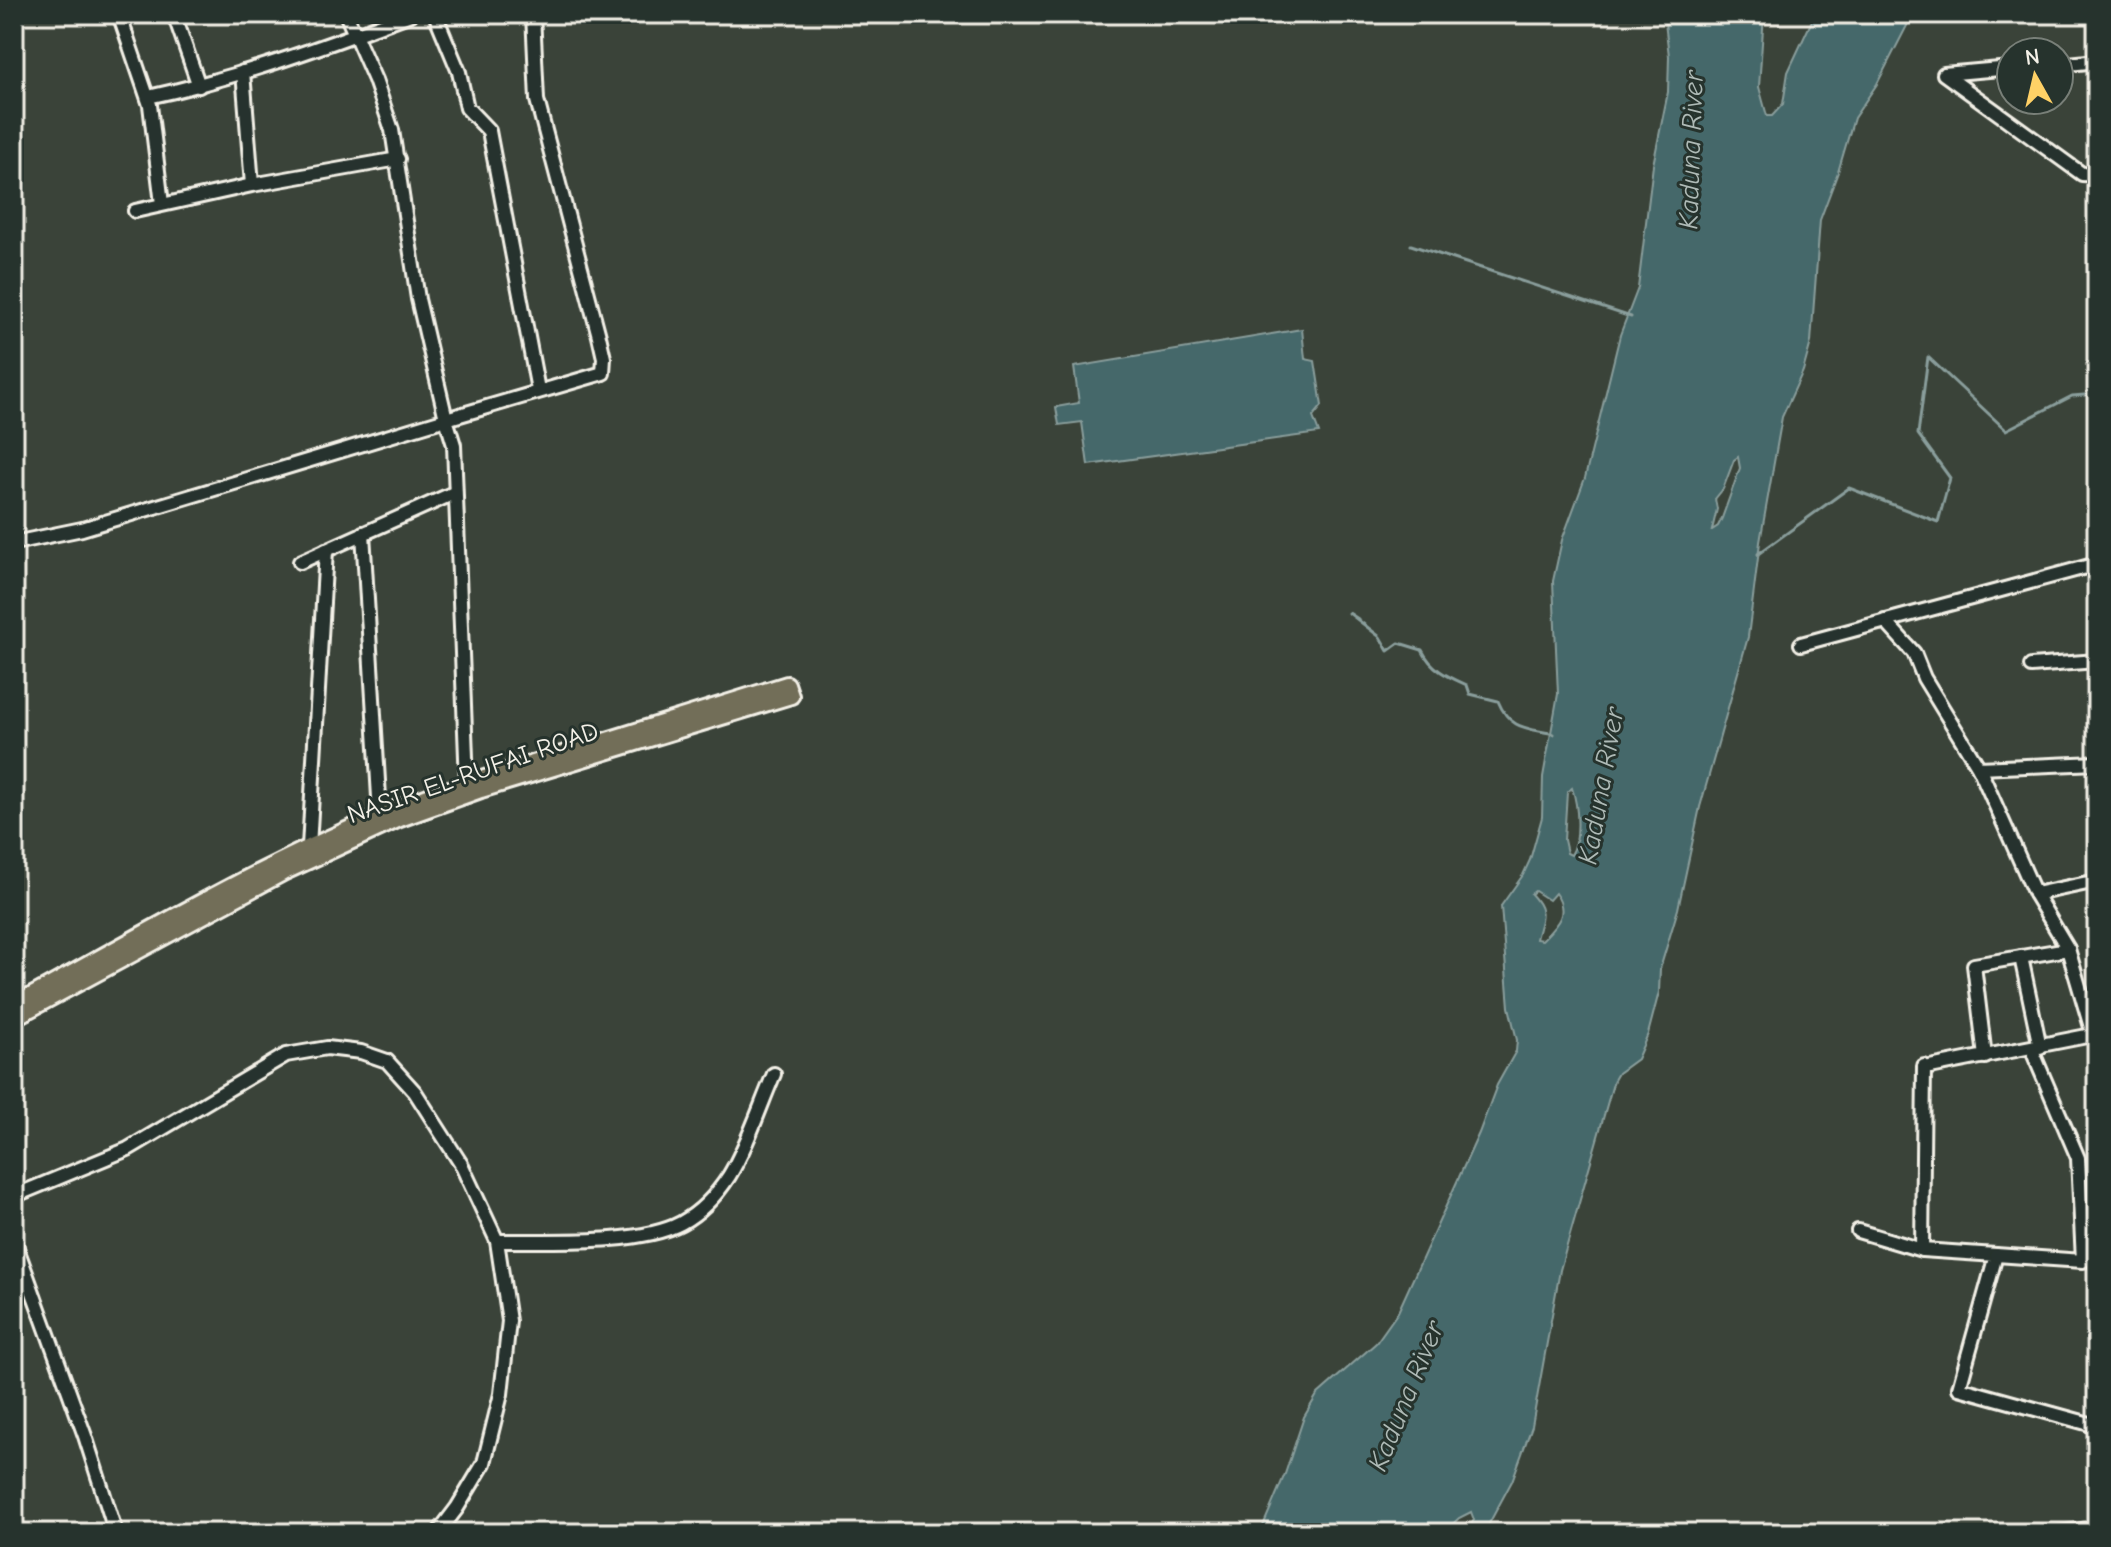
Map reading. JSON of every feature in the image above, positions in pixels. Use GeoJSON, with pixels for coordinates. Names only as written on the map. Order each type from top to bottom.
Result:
{"type":"FeatureCollection","features":[{"type":"Feature","properties":{"kind":"main road"},"geometry":{"type":"LineString","coordinates":[[623,741],[787,684],[791,696]]}},
{"type":"Feature","properties":{"kind":"main road","name":"NASIR EL-RUFAI ROAD"},"geometry":{"type":"LineString","coordinates":[[14,1018],[309,847],[380,814],[467,783],[623,741]]}},
{"type":"Feature","properties":{"kind":"main road","name":"NASIR EL-RUFAI ROAD"},"geometry":{"type":"LineString","coordinates":[[14,1005],[319,854],[400,819],[623,741]]}},
{"type":"Feature","properties":{"kind":"street"},"geometry":{"type":"LineString","coordinates":[[119,14],[141,85],[148,97],[162,204]]}},
{"type":"Feature","properties":{"kind":"street"},"geometry":{"type":"LineString","coordinates":[[174,14],[199,86]]}},
{"type":"Feature","properties":{"kind":"street"},"geometry":{"type":"LineString","coordinates":[[346,14],[392,130],[418,299],[454,445],[467,783]]}},
{"type":"Feature","properties":{"kind":"street"},"geometry":{"type":"LineString","coordinates":[[148,97],[199,86],[411,14]]}},
{"type":"Feature","properties":{"kind":"street"},"geometry":{"type":"LineString","coordinates":[[435,14],[459,72],[467,108],[489,131],[538,390]]}},
{"type":"Feature","properties":{"kind":"street"},"geometry":{"type":"LineString","coordinates":[[14,543],[82,529],[603,373],[599,336],[537,100],[533,14]]}},
{"type":"Feature","properties":{"kind":"street"},"geometry":{"type":"LineString","coordinates":[[2075,63],[2097,61]]}},
{"type":"Feature","properties":{"kind":"street"},"geometry":{"type":"LineString","coordinates":[[1995,69],[1944,74],[1995,111]]}},
{"type":"Feature","properties":{"kind":"street"},"geometry":{"type":"LineString","coordinates":[[243,72],[252,185]]}},
{"type":"Feature","properties":{"kind":"street"},"geometry":{"type":"LineString","coordinates":[[2002,116],[2082,174],[2097,175]]}},
{"type":"Feature","properties":{"kind":"street"},"geometry":{"type":"LineString","coordinates":[[135,211],[252,185],[398,159]]}},
{"type":"Feature","properties":{"kind":"street"},"geometry":{"type":"LineString","coordinates":[[300,562],[454,493]]}},
{"type":"Feature","properties":{"kind":"street"},"geometry":{"type":"LineString","coordinates":[[363,533],[380,814]]}},
{"type":"Feature","properties":{"kind":"street"},"geometry":{"type":"LineString","coordinates":[[309,847],[326,550]]}},
{"type":"Feature","properties":{"kind":"street"},"geometry":{"type":"LineString","coordinates":[[1801,644],[2097,564]]}},
{"type":"Feature","properties":{"kind":"street"},"geometry":{"type":"LineString","coordinates":[[1885,621],[1914,653],[1924,678],[1979,768],[2035,894],[2068,949],[2095,1034],[2037,1051],[1927,1066],[1922,1250]]}},
{"type":"Feature","properties":{"kind":"street"},"geometry":{"type":"LineString","coordinates":[[2031,666],[2097,661]]}},
{"type":"Feature","properties":{"kind":"street"},"geometry":{"type":"LineString","coordinates":[[1979,768],[2097,763]]}},
{"type":"Feature","properties":{"kind":"street"},"geometry":{"type":"LineString","coordinates":[[2035,894],[2097,881]]}},
{"type":"Feature","properties":{"kind":"street"},"geometry":{"type":"LineString","coordinates":[[1985,1057],[1974,965],[2068,949]]}},
{"type":"Feature","properties":{"kind":"street"},"geometry":{"type":"LineString","coordinates":[[1858,1231],[1922,1250],[2083,1261],[2078,1158],[2037,1051],[2021,957]]}},
{"type":"Feature","properties":{"kind":"street"},"geometry":{"type":"LineString","coordinates":[[14,1196],[128,1149],[286,1055],[327,1048],[361,1052],[387,1061],[415,1092],[461,1164],[497,1241],[509,1321],[501,1394],[484,1463],[438,1533]]}},
{"type":"Feature","properties":{"kind":"street"},"geometry":{"type":"LineString","coordinates":[[497,1241],[607,1238],[654,1233],[679,1225],[705,1208],[730,1175],[774,1074]]}},
{"type":"Feature","properties":{"kind":"street"},"geometry":{"type":"LineString","coordinates":[[2082,1235],[2097,1232]]}},
{"type":"Feature","properties":{"kind":"street"},"geometry":{"type":"LineString","coordinates":[[14,1240],[85,1436],[116,1533]]}},
{"type":"Feature","properties":{"kind":"street"},"geometry":{"type":"LineString","coordinates":[[1996,1255],[1959,1388],[2097,1426]]}},
{"type":"Feature","properties":{"kind":"street"},"geometry":{"type":"LineString","coordinates":[[2059,1533],[2097,1528]]}},
{"type":"Feature","properties":{"kind":"water","name":"Kaduna River"},"geometry":{"type":"Polygon","coordinates":[[[1664,14],[1764,14],[1759,87],[1767,116],[1772,116],[1783,104],[1788,72],[1815,14],[1913,14],[1877,84],[1854,118],[1820,220],[1811,342],[1803,371],[1782,417],[1760,542],[1748,637],[1700,807],[1678,909],[1660,969],[1659,992],[1648,1034],[1637,1059],[1618,1073],[1614,1080],[1560,1270],[1532,1426],[1512,1481],[1484,1533],[1465,1533],[1474,1520],[1471,1512],[1443,1533],[1260,1533],[1285,1474],[1304,1417],[1317,1395],[1376,1343],[1398,1312],[1479,1133],[1497,1085],[1516,1051],[1517,1040],[1509,1007],[1501,906],[1530,860],[1542,817],[1543,777],[1558,694],[1553,581],[1562,540],[1585,478],[1620,335],[1638,288],[1653,165],[1668,92],[1669,56],[1664,14]],[[1738,457],[1715,499],[1717,509],[1712,530],[1722,518],[1740,468],[1738,457]],[[1572,788],[1567,792],[1564,840],[1567,853],[1571,855],[1576,841],[1577,813],[1572,788]],[[1535,891],[1531,894],[1540,906],[1541,920],[1536,939],[1542,940],[1557,924],[1561,907],[1555,893],[1549,900],[1535,891]]]}},
{"type":"Feature","properties":{"kind":"water"},"geometry":{"type":"Polygon","coordinates":[[[1302,329],[1305,359],[1315,361],[1322,406],[1313,417],[1319,433],[1088,465],[1082,422],[1059,425],[1056,407],[1079,403],[1074,367],[1302,329]]]}},
{"type":"Feature","properties":{"kind":"waterway"},"geometry":{"type":"LineString","coordinates":[[1411,245],[1631,317]]}},
{"type":"Feature","properties":{"kind":"waterway"},"geometry":{"type":"LineString","coordinates":[[1758,554],[1849,488],[1938,522],[1950,478],[1918,434],[1928,357],[2006,430],[2072,396],[2097,394]]}},
{"type":"Feature","properties":{"kind":"waterway"},"geometry":{"type":"LineString","coordinates":[[1358,619],[1349,613],[1380,637],[1388,651],[1399,643],[1422,650],[1435,667],[1467,685],[1470,694],[1498,701],[1514,723],[1554,734]]}}]}
